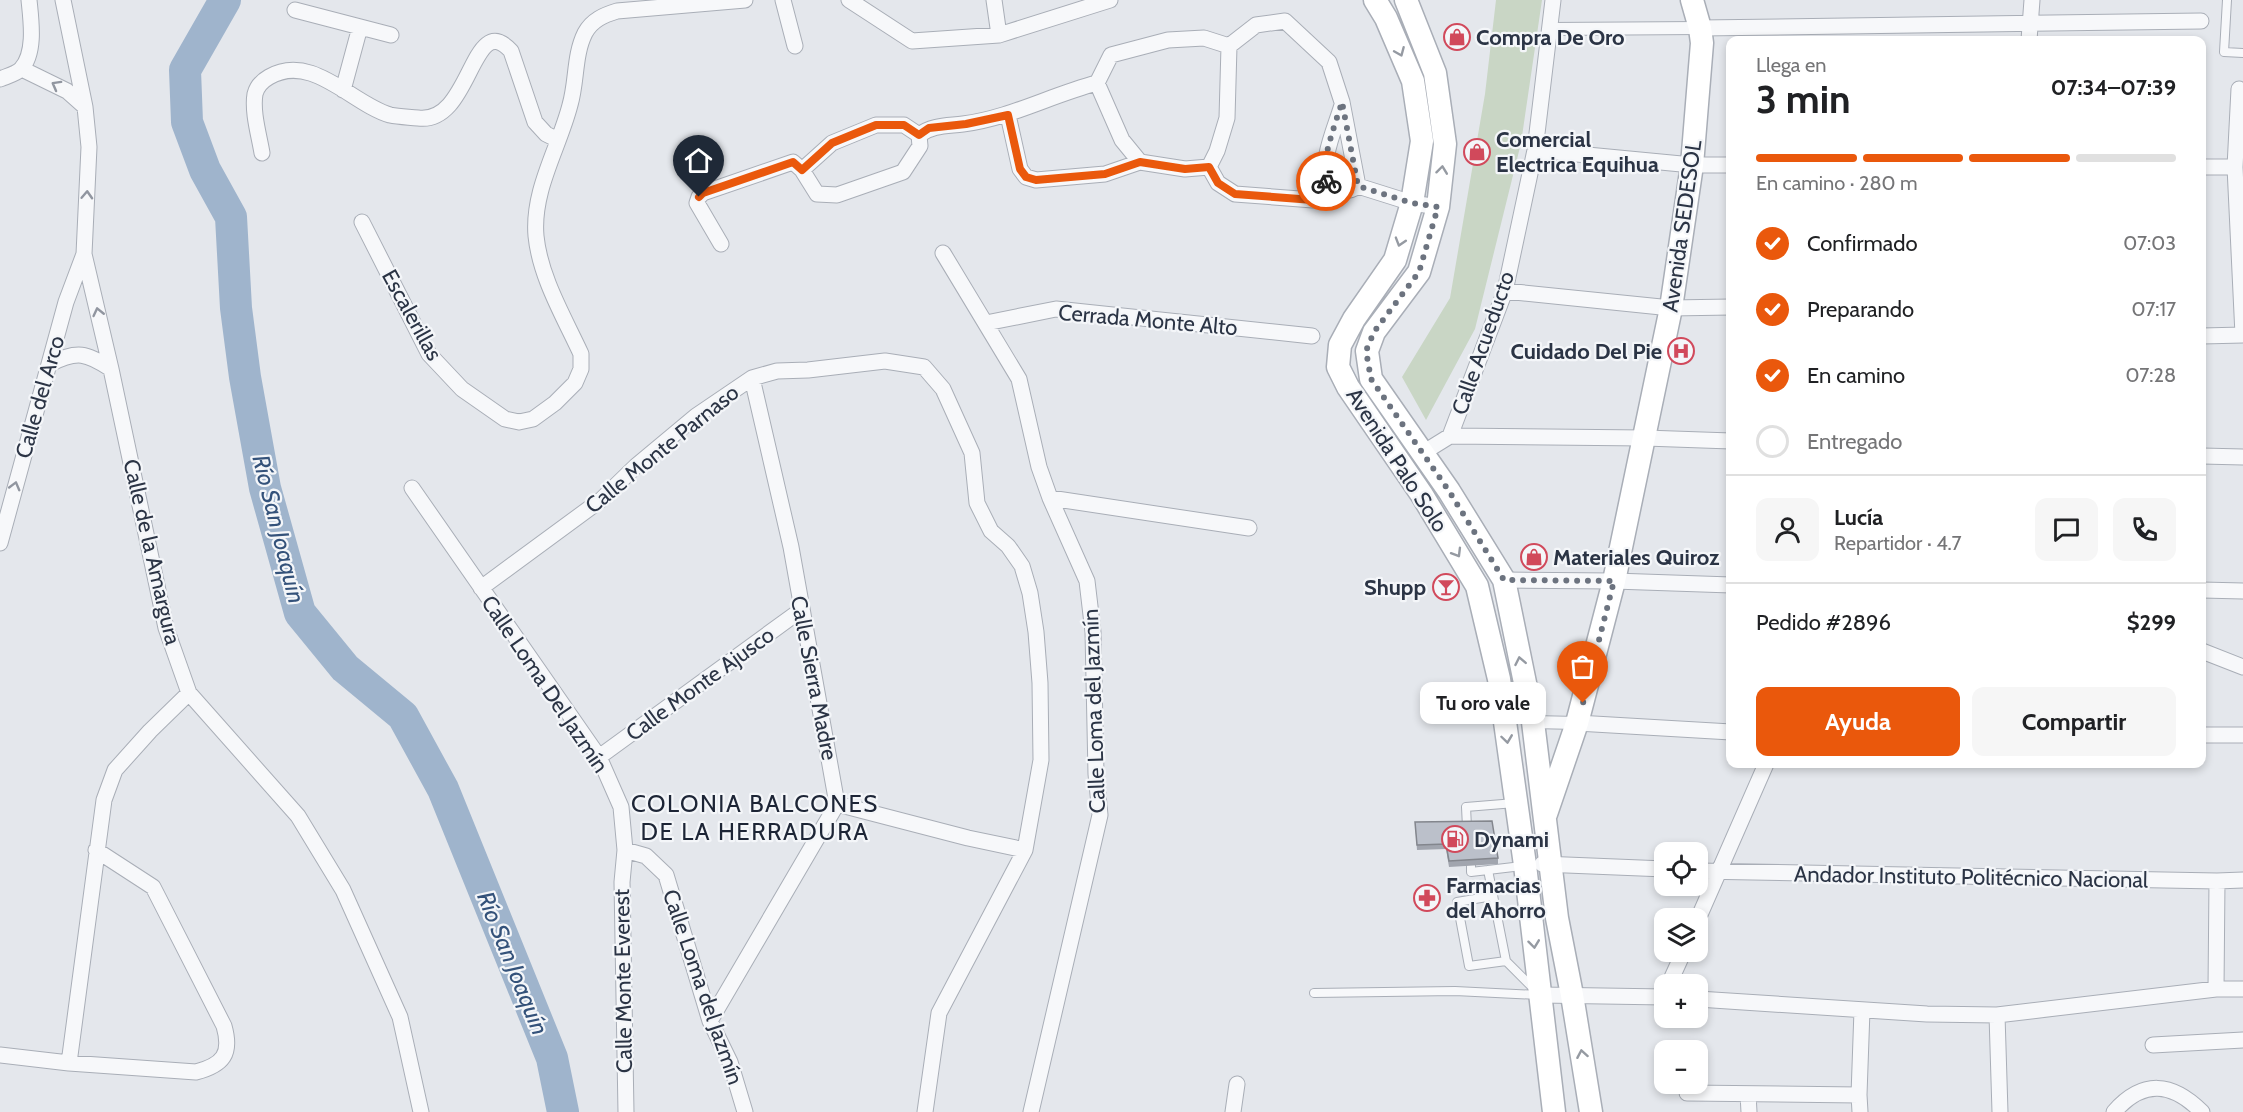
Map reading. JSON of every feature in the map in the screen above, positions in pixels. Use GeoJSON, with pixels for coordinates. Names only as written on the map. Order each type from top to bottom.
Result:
{"type":"FeatureCollection","features":[{"type":"Feature","properties":{"kind":"main road","name":"Avenida Palo Solo"},"geometry":{"type":"LineString","coordinates":[[1375,0],[1386,18],[1413,81],[1422,141],[1412,203],[1395,260],[1354,319],[1340,345],[1338,367],[1348,387],[1422,495],[1477,586],[1499,680],[1525,865],[1554,1112]]}},
{"type":"Feature","properties":{"kind":"main road","name":"Avenida Palo Solo"},"geometry":{"type":"LineString","coordinates":[[1406,0],[1435,73],[1445,144],[1438,207],[1419,272],[1374,332],[1366,351],[1371,379],[1421,454],[1449,491],[1504,580],[1533,722],[1557,918],[1591,1112]]}},
{"type":"Feature","properties":{"kind":"main road","name":"Avenida SEDESOL"},"geometry":{"type":"LineString","coordinates":[[1525,865],[1544,820],[1577,723],[1614,581],[1671,308],[1692,165],[1702,43],[1692,0]]}},
{"type":"Feature","properties":{"kind":"street"},"geometry":{"type":"LineString","coordinates":[[0,79],[22,69],[30,47],[29,0]]}},
{"type":"Feature","properties":{"kind":"street","name":"Calle de la Amargura"},"geometry":{"type":"LineString","coordinates":[[63,0],[86,107],[89,147],[84,254],[166,628],[189,693],[298,816],[344,890],[400,1017],[421,1112]]}},
{"type":"Feature","properties":{"kind":"street"},"geometry":{"type":"LineString","coordinates":[[262,153],[255,93],[261,82],[272,75],[291,70],[312,74],[390,115],[426,119],[441,114],[453,103],[476,56],[487,43],[495,40],[504,44],[511,51],[535,122],[546,134],[558,140],[571,102],[576,65],[585,33],[599,17],[617,11],[745,0]]}},
{"type":"Feature","properties":{"kind":"street"},"geometry":{"type":"LineString","coordinates":[[783,0],[795,46]]}},
{"type":"Feature","properties":{"kind":"street"},"geometry":{"type":"LineString","coordinates":[[849,0],[912,41],[999,35],[1110,0]]}},
{"type":"Feature","properties":{"kind":"street"},"geometry":{"type":"LineString","coordinates":[[994,0],[999,35]]}},
{"type":"Feature","properties":{"kind":"street","name":"Calle Acueducto"},"geometry":{"type":"LineString","coordinates":[[1450,436],[1505,291],[1535,150],[1553,0]]}},
{"type":"Feature","properties":{"kind":"street"},"geometry":{"type":"LineString","coordinates":[[2029,36],[2032,0]]}},
{"type":"Feature","properties":{"kind":"street"},"geometry":{"type":"LineString","coordinates":[[295,10],[392,35]]}},
{"type":"Feature","properties":{"kind":"street"},"geometry":{"type":"LineString","coordinates":[[1229,46],[1256,25],[1285,21],[1329,62],[1342,102],[1358,186]]}},
{"type":"Feature","properties":{"kind":"street"},"geometry":{"type":"LineString","coordinates":[[1551,29],[2201,21]]}},
{"type":"Feature","properties":{"kind":"street"},"geometry":{"type":"LineString","coordinates":[[343,90],[360,27]]}},
{"type":"Feature","properties":{"kind":"street"},"geometry":{"type":"LineString","coordinates":[[919,135],[929,128],[966,124],[1008,115],[1096,83],[1111,55],[1168,40],[1204,38],[1229,46]]}},
{"type":"Feature","properties":{"kind":"street"},"geometry":{"type":"LineString","coordinates":[[1209,167],[1217,151],[1227,118],[1229,46]]}},
{"type":"Feature","properties":{"kind":"street"},"geometry":{"type":"LineString","coordinates":[[22,69],[67,91],[86,107]]}},
{"type":"Feature","properties":{"kind":"street"},"geometry":{"type":"LineString","coordinates":[[1096,83],[1122,140],[1140,162]]}},
{"type":"Feature","properties":{"kind":"street"},"geometry":{"type":"LineString","coordinates":[[2206,336],[2243,335],[2235,167],[2239,89]]}},
{"type":"Feature","properties":{"kind":"street"},"geometry":{"type":"LineString","coordinates":[[1329,187],[1324,177],[1327,155],[1342,102]]}},
{"type":"Feature","properties":{"kind":"street"},"geometry":{"type":"LineString","coordinates":[[1008,115],[1020,169],[1026,177],[1036,180],[1105,174],[1140,162],[1185,169],[1209,167]]}},
{"type":"Feature","properties":{"kind":"street"},"geometry":{"type":"LineString","coordinates":[[802,170],[832,143],[876,125],[904,125],[919,135]]}},
{"type":"Feature","properties":{"kind":"street"},"geometry":{"type":"LineString","coordinates":[[721,244],[697,203],[703,193],[793,162],[802,170],[818,194],[837,195],[903,172],[920,146],[919,135]]}},
{"type":"Feature","properties":{"kind":"street","name":"Escalerillas"},"geometry":{"type":"LineString","coordinates":[[362,222],[429,354],[462,389],[505,419],[519,422],[533,419],[555,403],[575,383],[581,369],[581,354],[544,274],[536,236],[536,203],[558,140]]}},
{"type":"Feature","properties":{"kind":"street"},"geometry":{"type":"LineString","coordinates":[[1535,150],[1692,165],[1726,165]]}},
{"type":"Feature","properties":{"kind":"street"},"geometry":{"type":"LineString","coordinates":[[1209,167],[1218,183],[1235,194],[1313,200],[1323,195],[1329,187]]}},
{"type":"Feature","properties":{"kind":"street"},"geometry":{"type":"LineString","coordinates":[[2206,167],[2235,167]]}},
{"type":"Feature","properties":{"kind":"street"},"geometry":{"type":"LineString","coordinates":[[1329,187],[1350,191],[1358,186],[1412,203],[1438,207]]}},
{"type":"Feature","properties":{"kind":"street","name":"Calle Loma del Jazmín"},"geometry":{"type":"LineString","coordinates":[[943,253],[1019,380],[1039,467],[1050,498],[1087,581],[1093,632],[1096,774],[1100,815],[1031,1112]]}},
{"type":"Feature","properties":{"kind":"street","name":"Calle del Arco"},"geometry":{"type":"LineString","coordinates":[[0,543],[66,302],[84,254]]}},
{"type":"Feature","properties":{"kind":"street"},"geometry":{"type":"LineString","coordinates":[[1505,291],[1671,308],[1726,307]]}},
{"type":"Feature","properties":{"kind":"street","name":"Cerrada Monte Alto"},"geometry":{"type":"LineString","coordinates":[[986,323],[1056,309],[1312,336]]}},
{"type":"Feature","properties":{"kind":"street"},"geometry":{"type":"LineString","coordinates":[[50,364],[66,356],[79,354],[94,358],[111,369]]}},
{"type":"Feature","properties":{"kind":"street","name":"Calle Monte Parnaso"},"geometry":{"type":"LineString","coordinates":[[481,588],[602,499],[636,466],[696,416],[752,378],[777,371],[808,370],[885,360],[924,367],[943,390],[960,423],[972,453],[977,502],[991,531],[1008,546],[1022,566],[1030,593],[1036,632],[1041,760],[1025,850],[939,1013],[925,1112]]}},
{"type":"Feature","properties":{"kind":"street","name":"Calle Sierra Madre"},"geometry":{"type":"LineString","coordinates":[[752,378],[791,548],[837,804]]}},
{"type":"Feature","properties":{"kind":"street"},"geometry":{"type":"LineString","coordinates":[[1421,454],[1450,436],[1726,441]]}},
{"type":"Feature","properties":{"kind":"street"},"geometry":{"type":"LineString","coordinates":[[2206,456],[2243,457]]}},
{"type":"Feature","properties":{"kind":"street","name":"Calle Loma Del Jazmín"},"geometry":{"type":"LineString","coordinates":[[412,488],[599,757],[621,807],[625,850]]}},
{"type":"Feature","properties":{"kind":"street"},"geometry":{"type":"LineString","coordinates":[[1050,498],[1249,528]]}},
{"type":"Feature","properties":{"kind":"street"},"geometry":{"type":"LineString","coordinates":[[1504,580],[1726,585]]}},
{"type":"Feature","properties":{"kind":"street"},"geometry":{"type":"LineString","coordinates":[[2206,590],[2243,591]]}},
{"type":"Feature","properties":{"kind":"street","name":"Calle Monte Ajusco"},"geometry":{"type":"LineString","coordinates":[[599,757],[801,610]]}},
{"type":"Feature","properties":{"kind":"street"},"geometry":{"type":"LineString","coordinates":[[2206,653],[2243,667]]}},
{"type":"Feature","properties":{"kind":"street"},"geometry":{"type":"LineString","coordinates":[[69,1063],[104,800],[115,770],[189,693]]}},
{"type":"Feature","properties":{"kind":"street"},"geometry":{"type":"LineString","coordinates":[[1533,722],[1726,732]]}},
{"type":"Feature","properties":{"kind":"street"},"geometry":{"type":"LineString","coordinates":[[2206,735],[2243,735]]}},
{"type":"Feature","properties":{"kind":"street"},"geometry":{"type":"LineString","coordinates":[[1703,908],[1764,768]]}},
{"type":"Feature","properties":{"kind":"street"},"geometry":{"type":"LineString","coordinates":[[710,1021],[837,804],[968,838],[1025,850]]}},
{"type":"Feature","properties":{"kind":"street"},"geometry":{"type":"LineString","coordinates":[[0,1054],[69,1063],[196,1072],[212,1068],[224,1058],[229,1042],[225,1026],[153,887],[96,850]]}},
{"type":"Feature","properties":{"kind":"street","name":"Calle Loma del Jazmín"},"geometry":{"type":"LineString","coordinates":[[625,850],[646,856],[666,875],[710,1021],[730,1062],[745,1112]]}},
{"type":"Feature","properties":{"kind":"street","name":"Calle Monte Everest"},"geometry":{"type":"LineString","coordinates":[[625,850],[622,882],[626,1112]]}},
{"type":"Feature","properties":{"kind":"street"},"geometry":{"type":"LineString","coordinates":[[1525,865],[1550,864],[1654,869]]}},
{"type":"Feature","properties":{"kind":"street","name":"Andador Instituto Politécnico Nacional"},"geometry":{"type":"LineString","coordinates":[[1708,871],[2243,880]]}},
{"type":"Feature","properties":{"kind":"street"},"geometry":{"type":"LineString","coordinates":[[2216,989],[2217,881]]}},
{"type":"Feature","properties":{"kind":"street"},"geometry":{"type":"LineString","coordinates":[[1708,1000],[1927,1014],[1997,1015],[2216,989],[2243,989]]}},
{"type":"Feature","properties":{"kind":"street"},"geometry":{"type":"LineString","coordinates":[[1541,995],[1654,993]]}},
{"type":"Feature","properties":{"kind":"street"},"geometry":{"type":"LineString","coordinates":[[1860,1112],[1862,1010]]}},
{"type":"Feature","properties":{"kind":"street"},"geometry":{"type":"LineString","coordinates":[[1997,1015],[2000,1112]]}},
{"type":"Feature","properties":{"kind":"street"},"geometry":{"type":"LineString","coordinates":[[2153,1045],[2243,1040]]}},
{"type":"Feature","properties":{"kind":"street"},"geometry":{"type":"LineString","coordinates":[[1233,1112],[1237,1084]]}},
{"type":"Feature","properties":{"kind":"street"},"geometry":{"type":"LineString","coordinates":[[2114,1112],[2125,1100],[2151,1088],[2171,1089],[2191,1101],[2202,1112]]}},
{"type":"Feature","properties":{"kind":"street"},"geometry":{"type":"LineString","coordinates":[[1708,1093],[1859,1095]]}},
{"type":"Feature","properties":{"kind":"street"},"geometry":{"type":"LineString","coordinates":[[1748,1094],[1749,1112]]}},
{"type":"Feature","properties":{"kind":"lane"},"geometry":{"type":"LineString","coordinates":[[2227,0],[2224,52],[2243,52]]}},
{"type":"Feature","properties":{"kind":"lane"},"geometry":{"type":"LineString","coordinates":[[1467,827],[1466,807],[1516,802]]}},
{"type":"Feature","properties":{"kind":"lane"},"geometry":{"type":"LineString","coordinates":[[1471,865],[1471,872],[1525,865]]}},
{"type":"Feature","properties":{"kind":"lane"},"geometry":{"type":"LineString","coordinates":[[1488,870],[1506,961],[1541,995]]}},
{"type":"Feature","properties":{"kind":"lane"},"geometry":{"type":"LineString","coordinates":[[1493,896],[1457,902],[1468,966],[1506,961]]}},
{"type":"Feature","properties":{"kind":"lane"},"geometry":{"type":"LineString","coordinates":[[1314,993],[1455,991],[1541,995]]}},
{"type":"Feature","properties":{"kind":"green space"},"geometry":{"type":"Polygon","coordinates":[[[1496,0],[1542,0],[1521,143],[1475,329],[1426,420],[1402,377],[1450,298],[1485,94],[1496,0]]]}},
{"type":"Feature","properties":{"kind":"building","name":"Dynami"},"geometry":{"type":"Polygon","coordinates":[[[1492,821],[1498,858],[1449,861],[1446,844],[1417,845],[1415,822],[1492,821]]]}},
{"type":"Feature","properties":{"kind":"waterway","name":"Río San Joaquín"},"geometry":{"type":"LineString","coordinates":[[225,0],[185,70],[187,122],[205,170],[231,217],[236,308],[245,377],[265,488],[300,613],[345,668],[403,716],[443,789],[552,1058],[563,1112]]}},
{"type":"Feature","properties":{"kind":"way so far"},"geometry":{"type":"LineString","coordinates":[[1326,181],[1324,177],[1327,155],[1342,102],[1358,186],[1412,203],[1438,207],[1419,272],[1374,332],[1366,351],[1371,379],[1421,454],[1449,491],[1504,580],[1614,581],[1583,703]]}},
{"type":"Feature","properties":{"kind":"place","name":"Compra De Oro"},"geometry":{"type":"Point","coordinates":[1457,37]}},
{"type":"Feature","properties":{"kind":"place","name":"Comercial Electrica Equihua"},"geometry":{"type":"Point","coordinates":[1477,152]}},
{"type":"Feature","properties":{"kind":"place","name":"Cuidado Del Pie"},"geometry":{"type":"Point","coordinates":[1681,351]}},
{"type":"Feature","properties":{"kind":"place","name":"Materiales Quiroz"},"geometry":{"type":"Point","coordinates":[1534,557]}},
{"type":"Feature","properties":{"kind":"place","name":"Shupp"},"geometry":{"type":"Point","coordinates":[1446,587]}},
{"type":"Feature","properties":{"kind":"place","name":"Tu oro vale"},"geometry":{"type":"Point","coordinates":[1583,703]}},
{"type":"Feature","properties":{"kind":"place","name":"Dynami"},"geometry":{"type":"Point","coordinates":[1455,839]}},
{"type":"Feature","properties":{"kind":"place","name":"Farmacias del Ahorro"},"geometry":{"type":"Point","coordinates":[1427,898]}},
{"type":"Feature","properties":{"kind":"district","name":"COLONIA BALCONES DE LA HERRADURA"},"geometry":{"type":"Point","coordinates":[755,817]}},
{"type":"Feature","properties":{"kind":"route"},"geometry":{"type":"LineString","coordinates":[[699,197],[703,193],[793,162],[802,170],[832,143],[876,125],[904,125],[919,135],[929,128],[966,124],[1008,115],[1020,169],[1026,177],[1036,180],[1105,174],[1140,162],[1185,169],[1209,167],[1218,183],[1235,194],[1313,200],[1323,195],[1329,187],[1326,181]]}}]}
